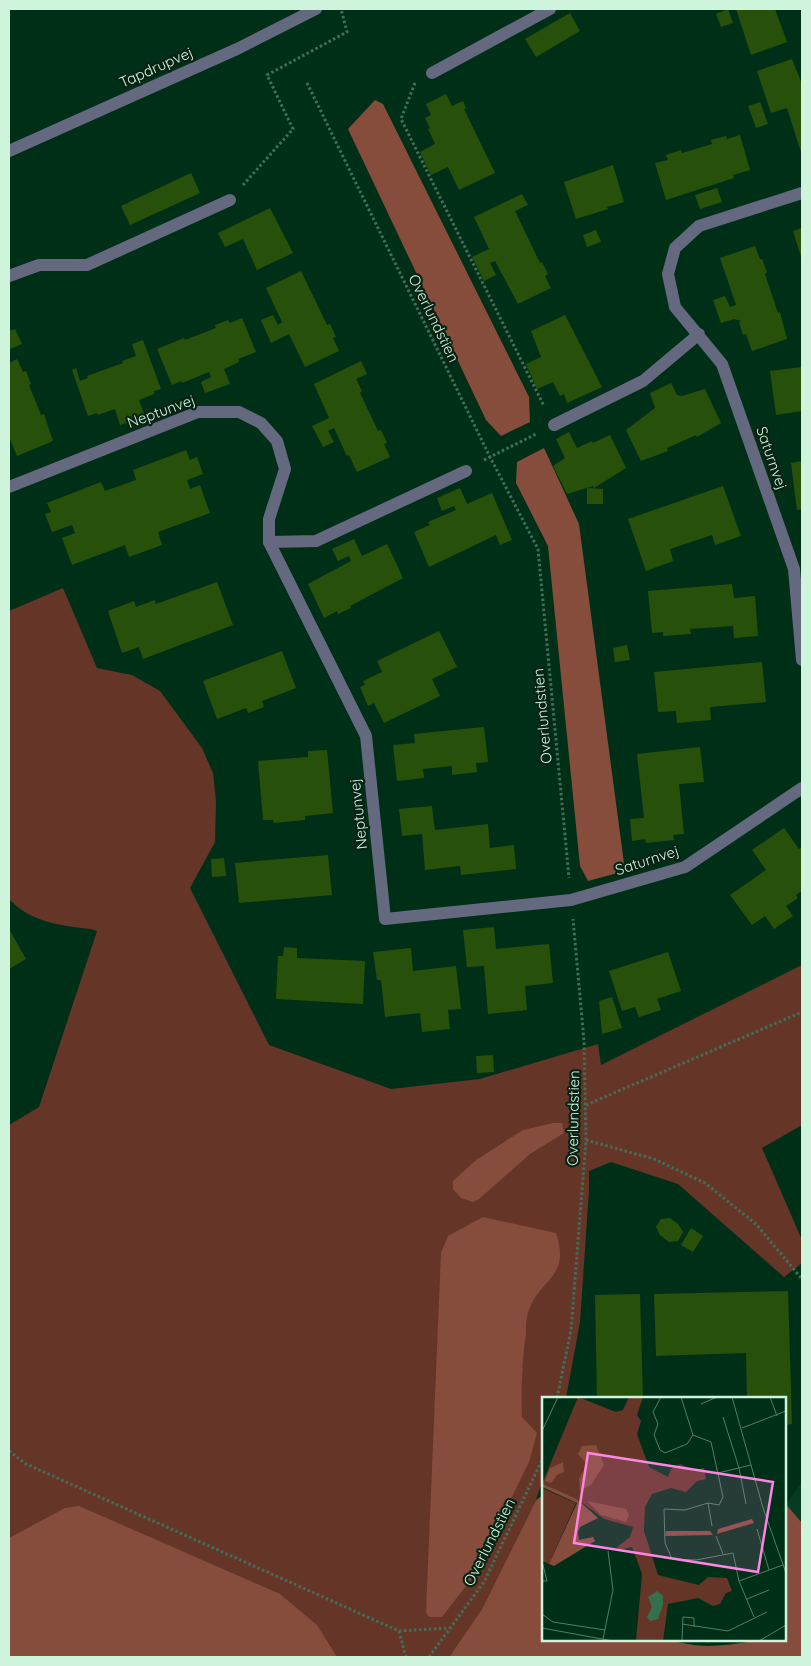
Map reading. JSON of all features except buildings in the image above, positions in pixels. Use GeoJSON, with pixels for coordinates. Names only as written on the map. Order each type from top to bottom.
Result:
{"type":"FeatureCollection","features":[{"type":"Feature","properties":{"kind":"street","name":"Tapdrupvej"},"geometry":{"type":"LineString","coordinates":[[9,151],[238,49],[316,9]]}},
{"type":"Feature","properties":{"kind":"street"},"geometry":{"type":"LineString","coordinates":[[432,73],[550,9]]}},
{"type":"Feature","properties":{"kind":"street","name":"Saturnvej"},"geometry":{"type":"LineString","coordinates":[[802,193],[699,226],[675,248],[668,274],[675,307],[722,364],[794,569],[802,660]]}},
{"type":"Feature","properties":{"kind":"street"},"geometry":{"type":"LineString","coordinates":[[9,276],[39,265],[86,265],[230,200]]}},
{"type":"Feature","properties":{"kind":"street"},"geometry":{"type":"LineString","coordinates":[[554,425],[643,381],[699,334]]}},
{"type":"Feature","properties":{"kind":"street","name":"Neptunvej"},"geometry":{"type":"LineString","coordinates":[[9,487],[198,412],[239,412],[260,423],[276,441],[285,469],[269,519],[269,542],[366,736],[385,919],[571,900]]}},
{"type":"Feature","properties":{"kind":"street"},"geometry":{"type":"LineString","coordinates":[[269,542],[316,542],[466,471]]}},
{"type":"Feature","properties":{"kind":"street","name":"Saturnvej"},"geometry":{"type":"LineString","coordinates":[[571,900],[685,867],[802,788]]}},
{"type":"Feature","properties":{"kind":"path"},"geometry":{"type":"LineString","coordinates":[[230,200],[293,129],[267,75],[347,32],[341,9]]}},
{"type":"Feature","properties":{"kind":"path"},"geometry":{"type":"LineString","coordinates":[[432,73],[416,81],[401,119],[554,425],[466,471]]}},
{"type":"Feature","properties":{"kind":"path","name":"Overlundstien"},"geometry":{"type":"LineString","coordinates":[[307,83],[490,457],[538,549],[584,1041],[586,1104],[586,1140],[571,1330],[556,1397]]}},
{"type":"Feature","properties":{"kind":"path"},"geometry":{"type":"LineString","coordinates":[[586,1104],[802,1012]]}},
{"type":"Feature","properties":{"kind":"path"},"geometry":{"type":"LineString","coordinates":[[586,1140],[654,1159],[705,1183],[756,1224],[802,1278]]}},
{"type":"Feature","properties":{"kind":"path"},"geometry":{"type":"LineString","coordinates":[[9,1451],[26,1464],[399,1631],[449,1628]]}},
{"type":"Feature","properties":{"kind":"path","name":"Overlundstien"},"geometry":{"type":"LineString","coordinates":[[429,1657],[484,1582],[542,1460]]}},
{"type":"Feature","properties":{"kind":"path"},"geometry":{"type":"LineString","coordinates":[[399,1631],[406,1657]]}},
{"type":"Feature","properties":{"kind":"shaded area"},"geometry":{"type":"Polygon","coordinates":[[[375,100],[383,104],[529,397],[530,422],[501,436],[486,420],[348,129],[375,100]]]}},
{"type":"Feature","properties":{"kind":"shaded area"},"geometry":{"type":"Polygon","coordinates":[[[544,448],[579,524],[625,871],[588,881],[580,866],[548,546],[516,483],[517,462],[544,448]]]}},
{"type":"Feature","properties":{"kind":"shaded area"},"geometry":{"type":"Polygon","coordinates":[[[63,588],[97,668],[132,675],[160,691],[202,748],[213,773],[216,801],[215,842],[190,888],[269,1045],[391,1089],[480,1079],[598,1044],[601,1065],[802,965],[802,1125],[762,1148],[802,1240],[802,1263],[784,1277],[678,1184],[611,1162],[589,1171],[580,1322],[566,1397],[542,1397],[542,1482],[536,1500],[482,1609],[449,1657],[9,1657],[9,1125],[39,1107],[97,931],[36,918],[17,907],[9,899],[9,611],[63,588]]]}},
{"type":"Feature","properties":{"kind":"shaded area"},"geometry":{"type":"Polygon","coordinates":[[[553,1123],[562,1123],[564,1133],[530,1154],[479,1199],[473,1202],[461,1198],[453,1189],[453,1181],[476,1160],[523,1130],[553,1123]]]}},
{"type":"Feature","properties":{"kind":"shaded area"},"geometry":{"type":"Polygon","coordinates":[[[483,1217],[556,1233],[560,1248],[560,1260],[557,1269],[534,1299],[526,1321],[522,1375],[522,1417],[537,1433],[529,1462],[469,1582],[442,1617],[429,1617],[426,1612],[441,1253],[448,1236],[483,1217]]]}},
{"type":"Feature","properties":{"kind":"shaded area"},"geometry":{"type":"Polygon","coordinates":[[[802,1482],[802,1523],[786,1504],[802,1482]]]}},
{"type":"Feature","properties":{"kind":"shaded area"},"geometry":{"type":"Polygon","coordinates":[[[542,1496],[542,1641],[675,1641],[691,1645],[709,1646],[750,1641],[786,1641],[786,1504],[802,1523],[802,1657],[449,1657],[482,1609],[536,1500],[542,1496]]]}},
{"type":"Feature","properties":{"kind":"shaded area"},"geometry":{"type":"Polygon","coordinates":[[[79,1506],[280,1594],[317,1625],[337,1657],[9,1657],[9,1538],[65,1508],[79,1506]]]}}]}
